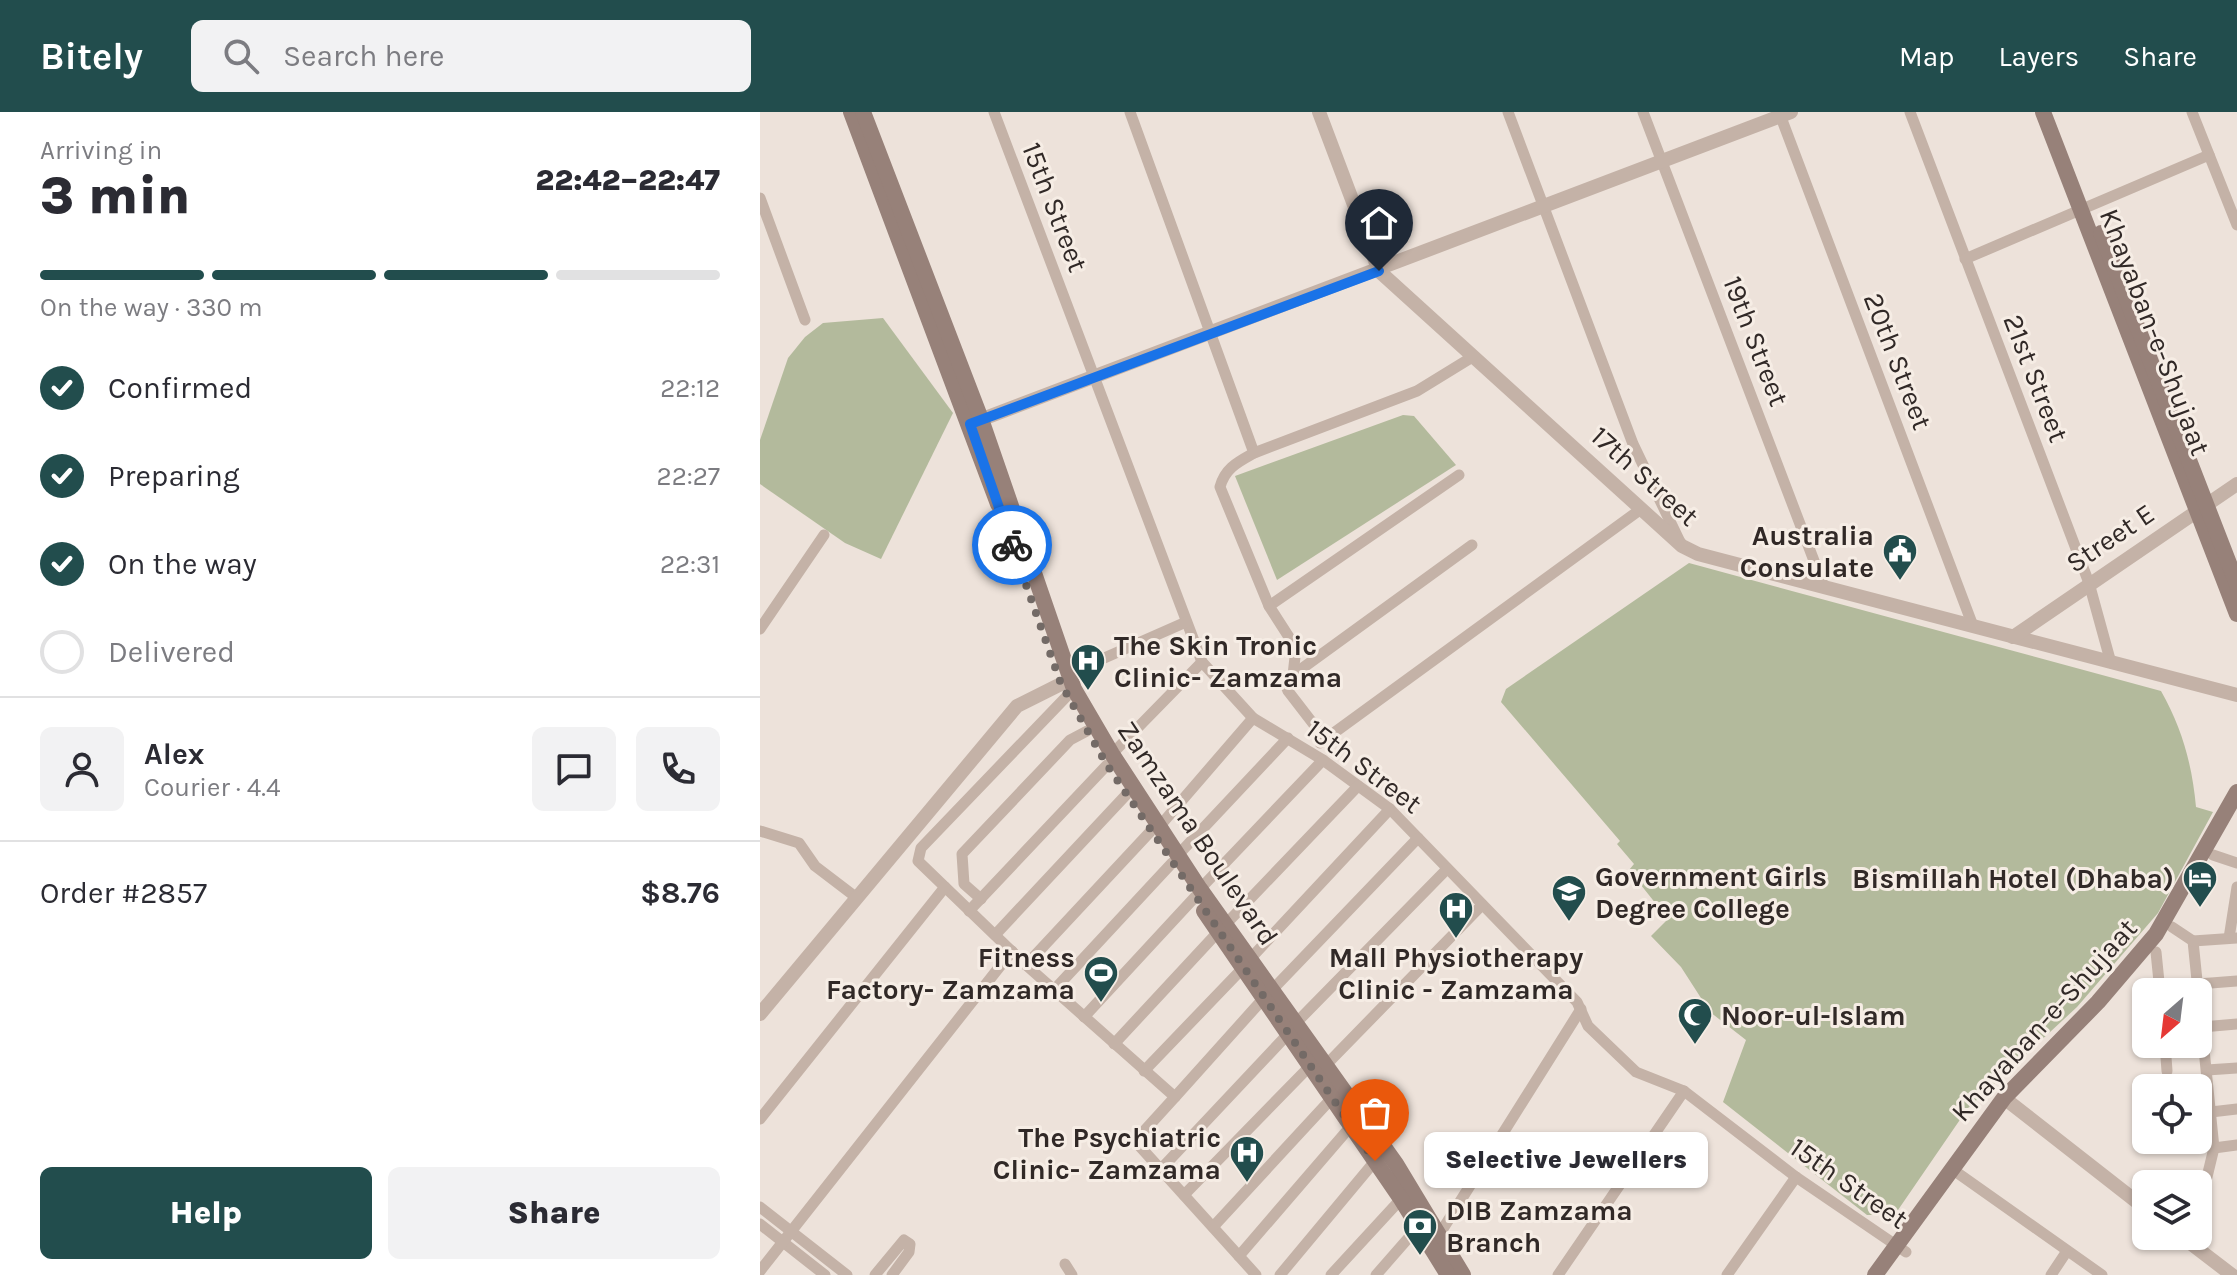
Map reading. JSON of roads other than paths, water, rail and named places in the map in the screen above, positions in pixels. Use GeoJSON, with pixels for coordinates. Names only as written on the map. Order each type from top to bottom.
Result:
{"type":"FeatureCollection","features":[{"type":"Feature","properties":{"kind":"main road","name":"Zamzama Boulevard"},"geometry":{"type":"LineString","coordinates":[[851,112],[975,421]]}},
{"type":"Feature","properties":{"kind":"main road","name":"Zamzama Boulevard"},"geometry":{"type":"LineString","coordinates":[[863,112],[975,421],[1065,685],[1087,731],[1109,760],[1126,795],[1155,829]]}},
{"type":"Feature","properties":{"kind":"main road","name":"Khayaban-e-Shujaat"},"geometry":{"type":"LineString","coordinates":[[2043,112],[2086,209],[2202,509],[2237,614]]}},
{"type":"Feature","properties":{"kind":"main road","name":"Khayaban-e-Shujaat"},"geometry":{"type":"LineString","coordinates":[[2055,112],[2086,209]]}},
{"type":"Feature","properties":{"kind":"main road","name":"Khayaban-e-Shujaat"},"geometry":{"type":"LineString","coordinates":[[2202,509],[2237,584]]}},
{"type":"Feature","properties":{"kind":"main road","name":"Zamzama Boulevard"},"geometry":{"type":"LineString","coordinates":[[1065,685],[1109,760],[1292,1029],[1310,1066],[1401,1199],[1448,1275]]}},
{"type":"Feature","properties":{"kind":"main road","name":"Khayaban-e-Shujaat"},"geometry":{"type":"LineString","coordinates":[[1889,1275],[1901,1249],[2008,1101],[2156,934],[2237,792]]}},
{"type":"Feature","properties":{"kind":"main road","name":"Khayaban-e-Shujaat"},"geometry":{"type":"LineString","coordinates":[[1875,1275],[1901,1249],[1959,1174],[2008,1101],[2080,1036],[2156,952],[2237,812]]}},
{"type":"Feature","properties":{"kind":"main road","name":"Zamzama Boulevard"},"geometry":{"type":"LineString","coordinates":[[1292,1029],[1327,1064],[1396,1164],[1463,1275]]}},
{"type":"Feature","properties":{"kind":"street","name":"15th Street"},"geometry":{"type":"LineString","coordinates":[[994,112],[1202,662],[1253,718],[1310,751],[1390,809],[1581,1009],[1588,1026],[1636,1072],[1684,1091],[1796,1177],[1901,1249]]}},
{"type":"Feature","properties":{"kind":"street"},"geometry":{"type":"LineString","coordinates":[[1130,112],[1254,453]]}},
{"type":"Feature","properties":{"kind":"street","name":"17th Street"},"geometry":{"type":"LineString","coordinates":[[1319,112],[1379,271],[1682,546],[1824,587],[2237,695]]}},
{"type":"Feature","properties":{"kind":"street"},"geometry":{"type":"LineString","coordinates":[[1508,112],[1633,444],[1682,546]]}},
{"type":"Feature","properties":{"kind":"street","name":"19th Street"},"geometry":{"type":"LineString","coordinates":[[1643,112],[1824,587]]}},
{"type":"Feature","properties":{"kind":"street","name":"21st Street"},"geometry":{"type":"LineString","coordinates":[[1910,112],[2089,583],[2111,663]]}},
{"type":"Feature","properties":{"kind":"street"},"geometry":{"type":"LineString","coordinates":[[2192,112],[2237,225]]}},
{"type":"Feature","properties":{"kind":"street"},"geometry":{"type":"LineString","coordinates":[[975,421],[1379,271],[1783,113]]}},
{"type":"Feature","properties":{"kind":"street","name":"20th Street"},"geometry":{"type":"LineString","coordinates":[[1783,113],[1973,626]]}},
{"type":"Feature","properties":{"kind":"street"},"geometry":{"type":"LineString","coordinates":[[1965,259],[2209,155]]}},
{"type":"Feature","properties":{"kind":"street"},"geometry":{"type":"LineString","coordinates":[[760,198],[805,320]]}},
{"type":"Feature","properties":{"kind":"street"},"geometry":{"type":"LineString","coordinates":[[1293,675],[1296,648],[1269,606],[1220,487],[1233,464],[1254,453],[1417,391],[1474,356]]}},
{"type":"Feature","properties":{"kind":"street"},"geometry":{"type":"LineString","coordinates":[[1269,606],[1459,475]]}},
{"type":"Feature","properties":{"kind":"street","name":"Street E"},"geometry":{"type":"LineString","coordinates":[[2013,637],[2237,484]]}},
{"type":"Feature","properties":{"kind":"street"},"geometry":{"type":"LineString","coordinates":[[1310,751],[1641,509]]}},
{"type":"Feature","properties":{"kind":"street"},"geometry":{"type":"LineString","coordinates":[[760,629],[824,535]]}},
{"type":"Feature","properties":{"kind":"street"},"geometry":{"type":"LineString","coordinates":[[1325,739],[1288,691],[1286,686],[1293,675],[1472,545]]}},
{"type":"Feature","properties":{"kind":"street"},"geometry":{"type":"LineString","coordinates":[[760,1014],[1017,706],[1065,685],[1186,622]]}},
{"type":"Feature","properties":{"kind":"street"},"geometry":{"type":"LineString","coordinates":[[969,911],[1202,662]]}},
{"type":"Feature","properties":{"kind":"street"},"geometry":{"type":"LineString","coordinates":[[1065,685],[918,853],[918,861],[1026,965],[1175,1097]]}},
{"type":"Feature","properties":{"kind":"street"},"geometry":{"type":"LineString","coordinates":[[1026,965],[1155,829],[1253,718]]}},
{"type":"Feature","properties":{"kind":"street"},"geometry":{"type":"LineString","coordinates":[[981,899],[964,884],[962,854],[1070,740],[1087,731]]}},
{"type":"Feature","properties":{"kind":"street"},"geometry":{"type":"LineString","coordinates":[[1054,990],[1288,738]]}},
{"type":"Feature","properties":{"kind":"street"},"geometry":{"type":"LineString","coordinates":[[1084,1017],[1323,760]]}},
{"type":"Feature","properties":{"kind":"street"},"geometry":{"type":"LineString","coordinates":[[1114,1044],[1358,786]]}},
{"type":"Feature","properties":{"kind":"street"},"geometry":{"type":"LineString","coordinates":[[995,935],[1126,795]]}},
{"type":"Feature","properties":{"kind":"street"},"geometry":{"type":"LineString","coordinates":[[1144,1071],[1390,809]]}},
{"type":"Feature","properties":{"kind":"street"},"geometry":{"type":"LineString","coordinates":[[760,831],[799,843],[815,866],[857,898]]}},
{"type":"Feature","properties":{"kind":"street"},"geometry":{"type":"LineString","coordinates":[[1256,1275],[1135,1141],[1268,994],[1418,838]]}},
{"type":"Feature","properties":{"kind":"street"},"geometry":{"type":"LineString","coordinates":[[2213,855],[2237,863]]}},
{"type":"Feature","properties":{"kind":"street"},"geometry":{"type":"LineString","coordinates":[[1161,1169],[1447,869]]}},
{"type":"Feature","properties":{"kind":"street"},"geometry":{"type":"LineString","coordinates":[[760,1119],[945,887]]}},
{"type":"Feature","properties":{"kind":"street"},"geometry":{"type":"LineString","coordinates":[[2172,927],[2193,941],[2233,938],[2237,887]]}},
{"type":"Feature","properties":{"kind":"street"},"geometry":{"type":"LineString","coordinates":[[1327,1064],[1482,905]]}},
{"type":"Feature","properties":{"kind":"street"},"geometry":{"type":"LineString","coordinates":[[2193,941],[2197,978]]}},
{"type":"Feature","properties":{"kind":"street"},"geometry":{"type":"LineString","coordinates":[[760,1271],[1012,951]]}},
{"type":"Feature","properties":{"kind":"street"},"geometry":{"type":"LineString","coordinates":[[2156,952],[2159,978]]}},
{"type":"Feature","properties":{"kind":"street"},"geometry":{"type":"LineString","coordinates":[[2212,983],[2237,981]]}},
{"type":"Feature","properties":{"kind":"street"},"geometry":{"type":"LineString","coordinates":[[1439,1235],[1581,1009]]}},
{"type":"Feature","properties":{"kind":"street"},"geometry":{"type":"LineString","coordinates":[[2212,1026],[2237,1024]]}},
{"type":"Feature","properties":{"kind":"street"},"geometry":{"type":"LineString","coordinates":[[2166,1058],[2167,1071]]}},
{"type":"Feature","properties":{"kind":"street"},"geometry":{"type":"LineString","coordinates":[[2206,1058],[2207,1074]]}},
{"type":"Feature","properties":{"kind":"street"},"geometry":{"type":"LineString","coordinates":[[1184,1195],[1310,1066]]}},
{"type":"Feature","properties":{"kind":"street"},"geometry":{"type":"LineString","coordinates":[[2207,1070],[2237,1068]]}},
{"type":"Feature","properties":{"kind":"street"},"geometry":{"type":"LineString","coordinates":[[1558,1275],[1684,1091]]}},
{"type":"Feature","properties":{"kind":"street"},"geometry":{"type":"LineString","coordinates":[[1213,1227],[1332,1098]]}},
{"type":"Feature","properties":{"kind":"street"},"geometry":{"type":"LineString","coordinates":[[2008,1101],[2132,1198]]}},
{"type":"Feature","properties":{"kind":"street"},"geometry":{"type":"LineString","coordinates":[[2212,1112],[2237,1109]]}},
{"type":"Feature","properties":{"kind":"street"},"geometry":{"type":"LineString","coordinates":[[2209,1170],[2214,1148],[2212,1124]]}},
{"type":"Feature","properties":{"kind":"street"},"geometry":{"type":"LineString","coordinates":[[1239,1256],[1351,1126]]}},
{"type":"Feature","properties":{"kind":"street"},"geometry":{"type":"LineString","coordinates":[[2214,1148],[2237,1145]]}},
{"type":"Feature","properties":{"kind":"street"},"geometry":{"type":"LineString","coordinates":[[1280,1275],[1375,1161]]}},
{"type":"Feature","properties":{"kind":"street"},"geometry":{"type":"LineString","coordinates":[[1959,1174],[2102,1275]]}},
{"type":"Feature","properties":{"kind":"street"},"geometry":{"type":"LineString","coordinates":[[1727,1275],[1796,1177]]}},
{"type":"Feature","properties":{"kind":"street"},"geometry":{"type":"LineString","coordinates":[[1331,1275],[1401,1199]]}},
{"type":"Feature","properties":{"kind":"street"},"geometry":{"type":"LineString","coordinates":[[760,1207],[847,1275]]}},
{"type":"Feature","properties":{"kind":"street"},"geometry":{"type":"LineString","coordinates":[[760,1224],[825,1275]]}},
{"type":"Feature","properties":{"kind":"street"},"geometry":{"type":"LineString","coordinates":[[1376,1275],[1418,1227]]}},
{"type":"Feature","properties":{"kind":"street"},"geometry":{"type":"LineString","coordinates":[[875,1275],[904,1240],[910,1244],[909,1252],[892,1275]]}},
{"type":"Feature","properties":{"kind":"street"},"geometry":{"type":"LineString","coordinates":[[2202,1250],[2232,1275]]}},
{"type":"Feature","properties":{"kind":"street"},"geometry":{"type":"LineString","coordinates":[[2051,1275],[2067,1251]]}},
{"type":"Feature","properties":{"kind":"street"},"geometry":{"type":"LineString","coordinates":[[1065,1264],[1072,1275]]}},
{"type":"Feature","properties":{"kind":"place","name":"Australia Consulate"},"geometry":{"type":"Point","coordinates":[1900,582]}},
{"type":"Feature","properties":{"kind":"place","name":"The Skin Tronic Clinic- Zamzama"},"geometry":{"type":"Point","coordinates":[1088,692]}},
{"type":"Feature","properties":{"kind":"place","name":"Bismillah Hotel (Dhaba)"},"geometry":{"type":"Point","coordinates":[2200,909]}},
{"type":"Feature","properties":{"kind":"place","name":"Government Girls Degree College"},"geometry":{"type":"Point","coordinates":[1569,923]}},
{"type":"Feature","properties":{"kind":"place","name":"Mall Physiotherapy Clinic - Zamzama"},"geometry":{"type":"Point","coordinates":[1456,940]}},
{"type":"Feature","properties":{"kind":"place","name":"Fitness Factory- Zamzama"},"geometry":{"type":"Point","coordinates":[1101,1004]}},
{"type":"Feature","properties":{"kind":"place","name":"Noor-ul-Islam"},"geometry":{"type":"Point","coordinates":[1695,1046]}},
{"type":"Feature","properties":{"kind":"place","name":"Selective Jewellers"},"geometry":{"type":"Point","coordinates":[1375,1161]}},
{"type":"Feature","properties":{"kind":"place","name":"The Psychiatric Clinic- Zamzama"},"geometry":{"type":"Point","coordinates":[1247,1184]}},
{"type":"Feature","properties":{"kind":"place","name":"DIB Zamzama Branch"},"geometry":{"type":"Point","coordinates":[1420,1257]}}]}
